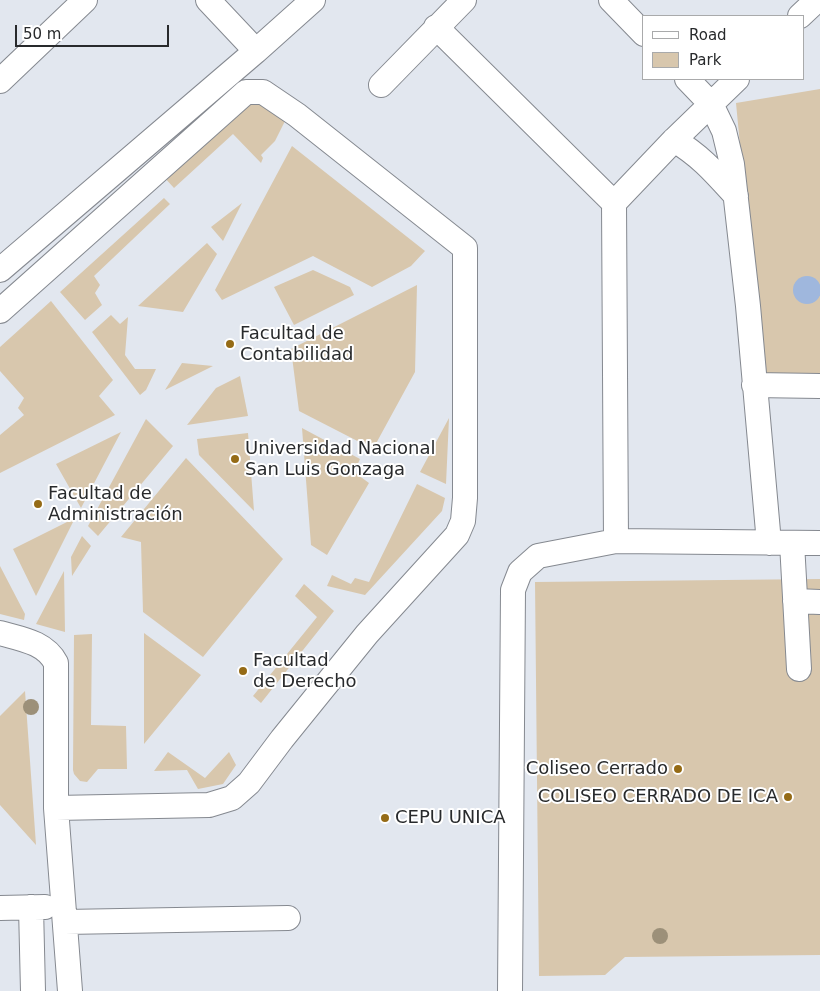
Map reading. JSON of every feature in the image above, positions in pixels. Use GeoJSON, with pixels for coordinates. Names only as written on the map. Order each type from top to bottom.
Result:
{"type":"FeatureCollection","features":[{"type":"Feature","properties":{"kind":"street"},"geometry":{"type":"LineString","coordinates":[[0,81],[84,0]]}},
{"type":"Feature","properties":{"kind":"street"},"geometry":{"type":"LineString","coordinates":[[208,0],[256,51]]}},
{"type":"Feature","properties":{"kind":"street"},"geometry":{"type":"LineString","coordinates":[[0,270],[313,0]]}},
{"type":"Feature","properties":{"kind":"street"},"geometry":{"type":"LineString","coordinates":[[381,85],[464,0]]}},
{"type":"Feature","properties":{"kind":"street"},"geometry":{"type":"LineString","coordinates":[[611,0],[642,32]]}},
{"type":"Feature","properties":{"kind":"street"},"geometry":{"type":"LineString","coordinates":[[801,15],[817,0]]}},
{"type":"Feature","properties":{"kind":"street"},"geometry":{"type":"LineString","coordinates":[[436,27],[614,203]]}},
{"type":"Feature","properties":{"kind":"street"},"geometry":{"type":"LineString","coordinates":[[688,80],[711,104],[724,131],[732,164],[748,306],[754,385],[780,543],[796,601],[799,669]]}},
{"type":"Feature","properties":{"kind":"street"},"geometry":{"type":"LineString","coordinates":[[616,541],[614,203],[674,140],[736,80]]}},
{"type":"Feature","properties":{"kind":"street"},"geometry":{"type":"LineString","coordinates":[[0,311],[246,92],[263,92],[297,115],[465,248],[465,498],[463,521],[457,535],[367,634],[249,783],[232,798],[209,804],[56,808]]}},
{"type":"Feature","properties":{"kind":"street"},"geometry":{"type":"LineString","coordinates":[[674,140],[692,150],[736,196]]}},
{"type":"Feature","properties":{"kind":"street"},"geometry":{"type":"LineString","coordinates":[[754,385],[820,386]]}},
{"type":"Feature","properties":{"kind":"street"},"geometry":{"type":"LineString","coordinates":[[510,991],[513,590],[520,572],[538,556],[616,541],[820,543]]}},
{"type":"Feature","properties":{"kind":"street"},"geometry":{"type":"LineString","coordinates":[[796,601],[820,602]]}},
{"type":"Feature","properties":{"kind":"street"},"geometry":{"type":"LineString","coordinates":[[0,633],[40,645],[47,650],[56,662],[56,808],[70,991]]}},
{"type":"Feature","properties":{"kind":"street"},"geometry":{"type":"LineString","coordinates":[[31,907],[33,991]]}},
{"type":"Feature","properties":{"kind":"street"},"geometry":{"type":"LineString","coordinates":[[0,908],[31,907],[65,914],[288,918]]}},
{"type":"Feature","properties":{"kind":"green space"},"geometry":{"type":"Polygon","coordinates":[[[820,89],[820,377],[765,373],[748,229],[736,103],[820,89]]]}},
{"type":"Feature","properties":{"kind":"green space"},"geometry":{"type":"Polygon","coordinates":[[[251,103],[272,107],[286,119],[275,141],[261,155],[263,158],[261,163],[233,134],[174,188],[163,176],[251,103]]]}},
{"type":"Feature","properties":{"kind":"green space"},"geometry":{"type":"Polygon","coordinates":[[[292,146],[425,251],[411,266],[372,287],[313,256],[222,300],[215,290],[292,146]]]}},
{"type":"Feature","properties":{"kind":"green space"},"geometry":{"type":"Polygon","coordinates":[[[164,198],[170,204],[94,276],[100,285],[95,293],[102,305],[85,320],[60,292],[164,198]]]}},
{"type":"Feature","properties":{"kind":"green space"},"geometry":{"type":"Polygon","coordinates":[[[242,203],[223,241],[211,227],[242,203]]]}},
{"type":"Feature","properties":{"kind":"green space"},"geometry":{"type":"Polygon","coordinates":[[[207,243],[217,254],[183,312],[138,306],[207,243]]]}},
{"type":"Feature","properties":{"kind":"green space"},"geometry":{"type":"Polygon","coordinates":[[[313,270],[350,287],[354,295],[294,325],[274,287],[313,270]]]}},
{"type":"Feature","properties":{"kind":"green space"},"geometry":{"type":"Polygon","coordinates":[[[417,285],[415,372],[373,449],[299,411],[291,349],[417,285]]]}},
{"type":"Feature","properties":{"kind":"green space"},"geometry":{"type":"Polygon","coordinates":[[[51,301],[113,380],[99,396],[115,415],[0,473],[0,435],[24,415],[18,408],[24,398],[0,371],[0,347],[51,301]]]}},
{"type":"Feature","properties":{"kind":"green space"},"geometry":{"type":"Polygon","coordinates":[[[111,315],[120,324],[128,317],[125,355],[135,369],[156,369],[146,390],[140,395],[92,332],[111,315]]]}},
{"type":"Feature","properties":{"kind":"green space"},"geometry":{"type":"Polygon","coordinates":[[[182,363],[213,366],[165,390],[182,363]]]}},
{"type":"Feature","properties":{"kind":"green space"},"geometry":{"type":"Polygon","coordinates":[[[240,376],[248,416],[187,425],[216,388],[240,376]]]}},
{"type":"Feature","properties":{"kind":"green space"},"geometry":{"type":"Polygon","coordinates":[[[449,418],[446,484],[420,472],[449,418]]]}},
{"type":"Feature","properties":{"kind":"green space"},"geometry":{"type":"Polygon","coordinates":[[[146,419],[173,446],[98,536],[88,526],[146,419]]]}},
{"type":"Feature","properties":{"kind":"green space"},"geometry":{"type":"Polygon","coordinates":[[[302,428],[360,459],[354,472],[369,483],[327,555],[311,545],[302,428]]]}},
{"type":"Feature","properties":{"kind":"green space"},"geometry":{"type":"Polygon","coordinates":[[[121,432],[81,508],[56,464],[121,432]]]}},
{"type":"Feature","properties":{"kind":"green space"},"geometry":{"type":"Polygon","coordinates":[[[248,433],[254,511],[199,455],[197,439],[248,433]]]}},
{"type":"Feature","properties":{"kind":"green space"},"geometry":{"type":"Polygon","coordinates":[[[186,458],[283,559],[203,657],[143,612],[141,542],[121,537],[186,458]]]}},
{"type":"Feature","properties":{"kind":"green space"},"geometry":{"type":"Polygon","coordinates":[[[417,484],[445,498],[442,511],[365,595],[327,586],[332,575],[351,584],[355,578],[369,582],[417,484]]]}},
{"type":"Feature","properties":{"kind":"green space"},"geometry":{"type":"Polygon","coordinates":[[[75,518],[36,596],[13,549],[75,518]]]}},
{"type":"Feature","properties":{"kind":"green space"},"geometry":{"type":"Polygon","coordinates":[[[82,536],[91,546],[72,576],[71,557],[82,536]]]}},
{"type":"Feature","properties":{"kind":"green space"},"geometry":{"type":"Polygon","coordinates":[[[0,566],[25,614],[24,620],[0,614],[0,566]]]}},
{"type":"Feature","properties":{"kind":"green space"},"geometry":{"type":"Polygon","coordinates":[[[64,571],[65,632],[36,624],[64,571]]]}},
{"type":"Feature","properties":{"kind":"green space","name":"Coliseo Cerrado"},"geometry":{"type":"Polygon","coordinates":[[[820,579],[820,955],[625,957],[605,975],[539,976],[535,582],[820,579]]]}},
{"type":"Feature","properties":{"kind":"green space"},"geometry":{"type":"Polygon","coordinates":[[[304,584],[334,611],[261,703],[253,696],[317,617],[295,596],[304,584]]]}},
{"type":"Feature","properties":{"kind":"green space"},"geometry":{"type":"Polygon","coordinates":[[[144,633],[201,675],[144,744],[144,633]]]}},
{"type":"Feature","properties":{"kind":"green space"},"geometry":{"type":"Polygon","coordinates":[[[92,634],[91,725],[126,726],[127,769],[98,769],[87,782],[80,781],[73,770],[74,635],[92,634]]]}},
{"type":"Feature","properties":{"kind":"green space"},"geometry":{"type":"Polygon","coordinates":[[[25,691],[36,845],[0,805],[0,716],[25,691]]]}},
{"type":"Feature","properties":{"kind":"green space"},"geometry":{"type":"Polygon","coordinates":[[[168,752],[205,778],[229,752],[236,765],[223,784],[198,789],[187,770],[154,771],[168,752]]]}},
{"type":"Feature","properties":{"kind":"water"},"geometry":{"type":"Polygon","coordinates":[[[807,276],[817,280],[821,290],[817,300],[807,304],[797,300],[793,290],[797,280],[807,276]]]}},
{"type":"Feature","properties":{"kind":"place","name":"Facultad de Contabilidad"},"geometry":{"type":"Point","coordinates":[230,344]}},
{"type":"Feature","properties":{"kind":"place","name":"Universidad Nacional San Luis Gonzaga"},"geometry":{"type":"Point","coordinates":[235,459]}},
{"type":"Feature","properties":{"kind":"place","name":"Facultad de Administración"},"geometry":{"type":"Point","coordinates":[38,504]}},
{"type":"Feature","properties":{"kind":"place","name":"Facultad de Derecho"},"geometry":{"type":"Point","coordinates":[243,671]}},
{"type":"Feature","properties":{"kind":"place","name":"Coliseo Cerrado"},"geometry":{"type":"Point","coordinates":[678,769]}},
{"type":"Feature","properties":{"kind":"place","name":"COLISEO CERRADO DE ICA"},"geometry":{"type":"Point","coordinates":[788,797]}},
{"type":"Feature","properties":{"kind":"place","name":"CEPU UNICA"},"geometry":{"type":"Point","coordinates":[385,818]}}]}
